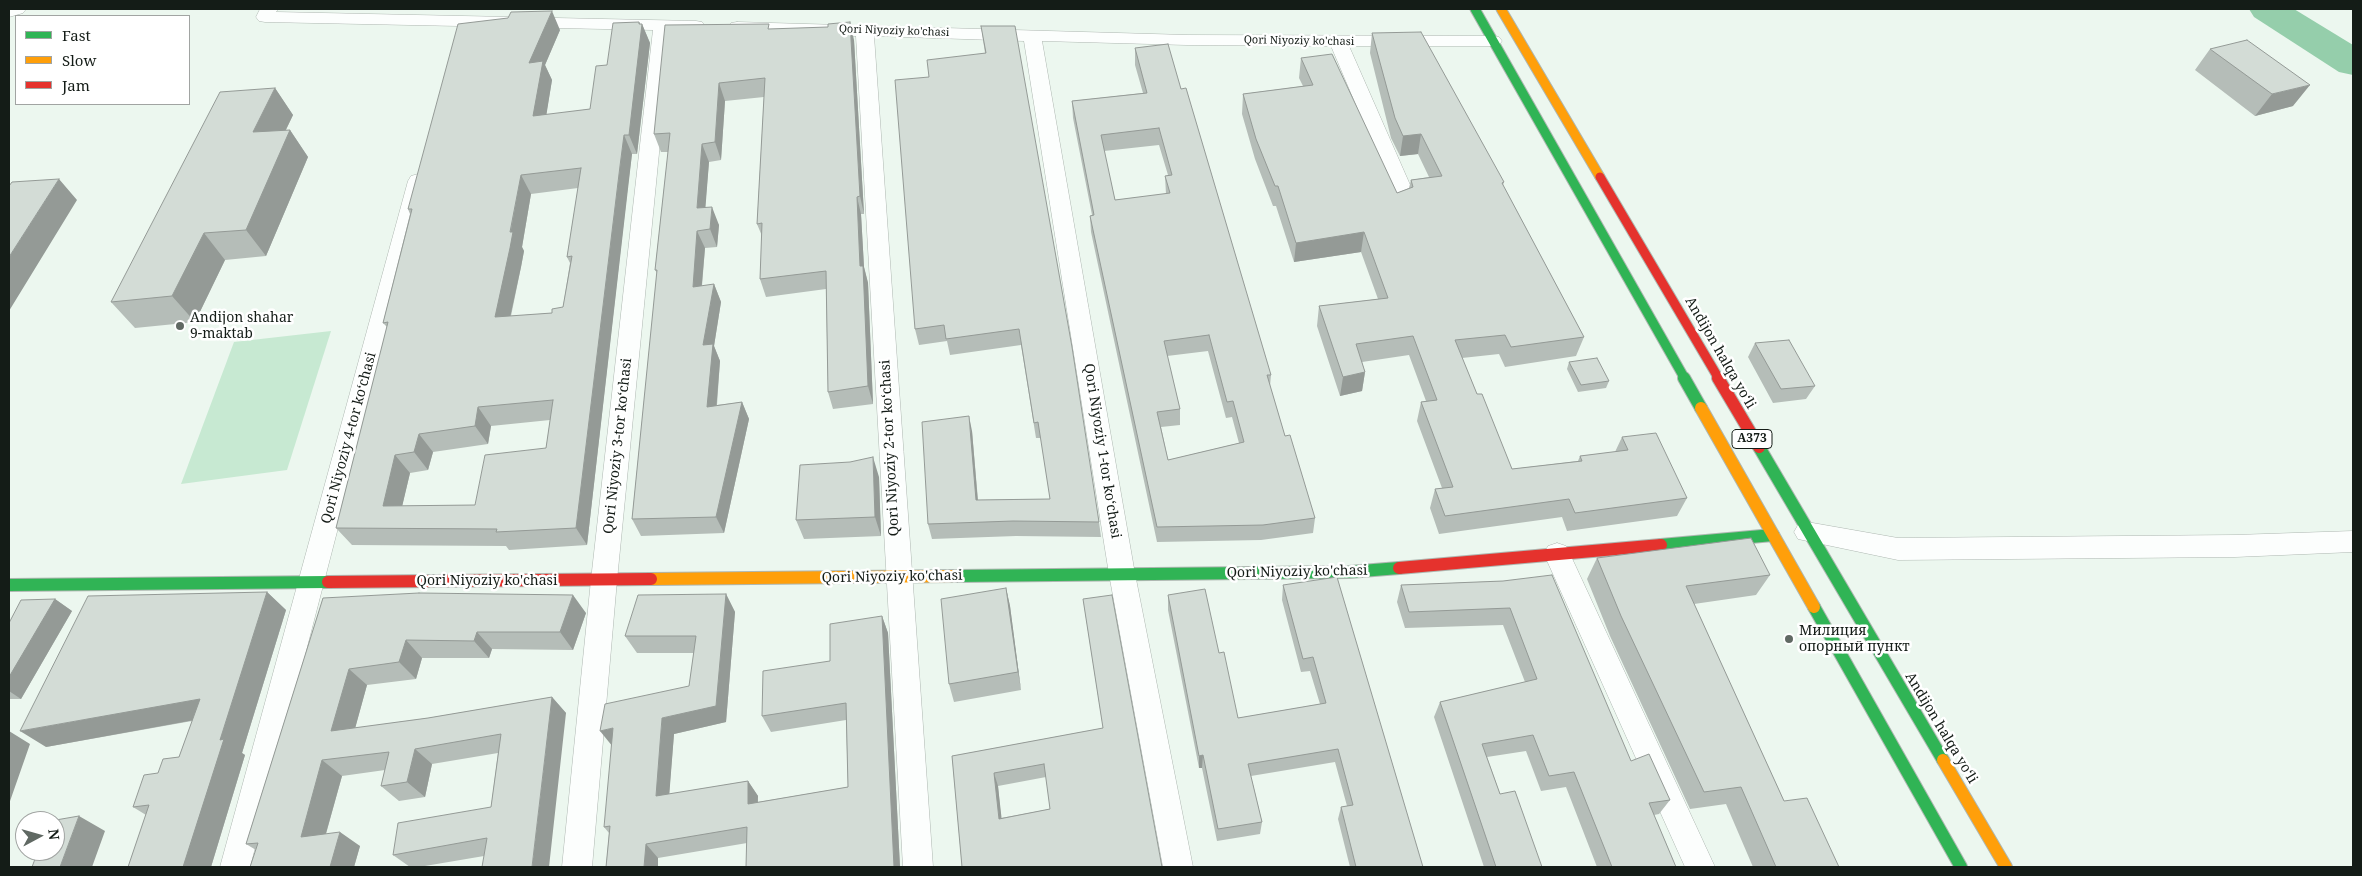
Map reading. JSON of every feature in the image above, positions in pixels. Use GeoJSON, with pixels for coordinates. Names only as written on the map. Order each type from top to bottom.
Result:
{"type":"FeatureCollection","features":[{"type":"Feature","properties":{"kind":"main road","name":"A373"},"geometry":{"type":"LineString","coordinates":[[1474,9],[1961,867]]}},
{"type":"Feature","properties":{"kind":"main road","name":"Andijon halqa yo‘li"},"geometry":{"type":"LineString","coordinates":[[1501,9],[1807,532],[2006,867]]}},
{"type":"Feature","properties":{"kind":"main road","name":"Qori Niyoziy ko'chasi"},"geometry":{"type":"LineString","coordinates":[[11,590],[310,582],[1349,572],[1773,535]]}},
{"type":"Feature","properties":{"kind":"street"},"geometry":{"type":"LineString","coordinates":[[9,12],[17,9]]}},
{"type":"Feature","properties":{"kind":"street","name":"Qori Niyoziy ko'chasi"},"geometry":{"type":"LineString","coordinates":[[267,13],[461,22],[716,26],[1338,42],[1493,41]]}},
{"type":"Feature","properties":{"kind":"street","name":"Qori Niyoziy 3-tor koʻchasi"},"geometry":{"type":"LineString","coordinates":[[577,867],[604,580],[663,25]]}},
{"type":"Feature","properties":{"kind":"street","name":"Qori Niyoziy 2-tor koʻchasi"},"geometry":{"type":"LineString","coordinates":[[865,30],[898,577],[918,867]]}},
{"type":"Feature","properties":{"kind":"street","name":"Qori Niyoziy 1-tor koʻchasi"},"geometry":{"type":"LineString","coordinates":[[1032,34],[1122,574],[1178,867]]}},
{"type":"Feature","properties":{"kind":"street"},"geometry":{"type":"LineString","coordinates":[[1338,42],[1401,187]]}},
{"type":"Feature","properties":{"kind":"street","name":"Qori Niyoziy 4-tor koʻchasi"},"geometry":{"type":"LineString","coordinates":[[235,867],[423,162]]}},
{"type":"Feature","properties":{"kind":"street"},"geometry":{"type":"LineString","coordinates":[[1807,532],[1898,549],[2235,546],[2353,542]]}},
{"type":"Feature","properties":{"kind":"street"},"geometry":{"type":"LineString","coordinates":[[1558,554],[1700,867]]}},
{"type":"Feature","properties":{"kind":"green space"},"geometry":{"type":"Polygon","coordinates":[[[331,331],[287,470],[181,484],[234,342],[331,331]]]}},
{"type":"Feature","properties":{"kind":"building"},"geometry":{"type":"Polygon","coordinates":[[[552,11],[529,63],[543,61],[533,116],[590,109],[596,66],[607,65],[613,23],[639,22],[639,24],[642,24],[629,135],[624,135],[576,528],[496,532],[497,529],[336,528],[388,322],[383,323],[412,209],[408,209],[458,24],[508,18],[511,12],[552,11]],[[581,168],[521,175],[510,232],[513,232],[495,317],[552,313],[552,309],[563,307],[572,256],[567,257],[581,168]],[[553,400],[478,407],[475,426],[419,434],[414,452],[395,455],[383,506],[475,505],[485,455],[546,448],[553,400]]]}},
{"type":"Feature","properties":{"kind":"building"},"geometry":{"type":"Polygon","coordinates":[[[850,22],[860,196],[857,197],[860,266],[863,266],[868,386],[828,392],[826,271],[760,279],[762,223],[757,224],[765,78],[719,83],[715,142],[702,144],[697,208],[712,207],[710,229],[697,231],[693,287],[714,284],[703,345],[713,344],[707,407],[742,402],[716,517],[632,519],[657,270],[655,270],[670,133],[654,134],[665,25],[769,24],[768,29],[828,27],[828,24],[850,22]]]}},
{"type":"Feature","properties":{"kind":"building"},"geometry":{"type":"Polygon","coordinates":[[[981,26],[1015,26],[1072,347],[1099,522],[1013,521],[928,524],[922,422],[969,416],[976,500],[1050,499],[1038,422],[1034,423],[1019,329],[946,339],[944,325],[915,329],[895,80],[929,77],[927,60],[986,53],[981,26]]]}},
{"type":"Feature","properties":{"kind":"building"},"geometry":{"type":"Polygon","coordinates":[[[1421,32],[1504,182],[1502,183],[1584,337],[1511,347],[1505,335],[1455,340],[1477,394],[1482,394],[1512,469],[1582,461],[1580,456],[1628,450],[1622,437],[1656,433],[1687,498],[1575,513],[1569,499],[1445,516],[1435,489],[1453,487],[1421,402],[1437,400],[1413,336],[1356,344],[1365,372],[1343,377],[1319,306],[1388,298],[1364,232],[1296,243],[1278,186],[1275,186],[1256,139],[1243,94],[1313,85],[1301,58],[1332,54],[1397,193],[1413,187],[1411,180],[1442,176],[1421,134],[1403,136],[1395,118],[1372,33],[1421,32]]]}},
{"type":"Feature","properties":{"kind":"building"},"geometry":{"type":"Polygon","coordinates":[[[2247,40],[2310,85],[2272,94],[2210,49],[2247,40]]]}},
{"type":"Feature","properties":{"kind":"building"},"geometry":{"type":"Polygon","coordinates":[[[1168,44],[1181,89],[1186,88],[1271,375],[1267,375],[1285,436],[1290,435],[1315,518],[1263,525],[1157,527],[1090,216],[1094,215],[1072,101],[1147,93],[1135,48],[1168,44]],[[1159,128],[1101,135],[1115,200],[1170,193],[1165,176],[1172,175],[1159,128]],[[1209,335],[1164,341],[1180,409],[1157,412],[1168,460],[1244,442],[1233,401],[1227,402],[1209,335]]]}},
{"type":"Feature","properties":{"kind":"building"},"geometry":{"type":"Polygon","coordinates":[[[275,88],[253,132],[290,130],[246,230],[204,233],[172,296],[111,302],[220,92],[275,88]]]}},
{"type":"Feature","properties":{"kind":"building"},"geometry":{"type":"Polygon","coordinates":[[[59,179],[9,257],[9,186],[12,182],[59,179]]]}},
{"type":"Feature","properties":{"kind":"building"},"geometry":{"type":"Polygon","coordinates":[[[1789,340],[1815,386],[1781,389],[1755,343],[1789,340]]]}},
{"type":"Feature","properties":{"kind":"building"},"geometry":{"type":"Polygon","coordinates":[[[1597,358],[1609,381],[1581,385],[1569,362],[1597,358]]]}},
{"type":"Feature","properties":{"kind":"building"},"geometry":{"type":"Polygon","coordinates":[[[873,457],[875,517],[796,520],[800,465],[850,462],[873,457]]]}},
{"type":"Feature","properties":{"kind":"building"},"geometry":{"type":"Polygon","coordinates":[[[1751,538],[1770,575],[1686,586],[1784,801],[1807,798],[1839,867],[1776,867],[1741,787],[1704,792],[1621,616],[1597,558],[1751,538]]]}},
{"type":"Feature","properties":{"kind":"building"},"geometry":{"type":"Polygon","coordinates":[[[1552,575],[1631,761],[1649,754],[1670,800],[1649,803],[1676,867],[1612,867],[1574,772],[1549,776],[1533,735],[1482,744],[1500,794],[1515,791],[1542,867],[1496,867],[1440,702],[1537,679],[1510,608],[1409,612],[1401,585],[1503,581],[1552,575]]]}},
{"type":"Feature","properties":{"kind":"building"},"geometry":{"type":"Polygon","coordinates":[[[1337,577],[1423,867],[1356,867],[1341,807],[1353,805],[1338,749],[1248,764],[1262,822],[1218,829],[1203,755],[1199,756],[1168,595],[1205,589],[1219,653],[1224,652],[1238,718],[1326,703],[1313,657],[1303,659],[1283,585],[1337,577]]]}},
{"type":"Feature","properties":{"kind":"building"},"geometry":{"type":"Polygon","coordinates":[[[1006,588],[1018,672],[949,684],[941,599],[1006,588]]]}},
{"type":"Feature","properties":{"kind":"building"},"geometry":{"type":"Polygon","coordinates":[[[267,592],[220,740],[224,739],[183,867],[128,867],[149,805],[133,807],[144,775],[158,773],[163,759],[179,757],[200,699],[20,731],[88,596],[267,592]]]}},
{"type":"Feature","properties":{"kind":"building"},"geometry":{"type":"Polygon","coordinates":[[[419,593],[573,595],[560,632],[477,632],[474,641],[406,640],[399,662],[349,669],[331,731],[428,718],[552,697],[532,867],[482,867],[487,838],[393,855],[398,823],[491,807],[501,734],[415,749],[407,782],[381,786],[389,752],[322,760],[301,837],[340,832],[330,867],[250,867],[258,843],[246,844],[323,598],[419,593]]]}},
{"type":"Feature","properties":{"kind":"building"},"geometry":{"type":"Polygon","coordinates":[[[726,594],[716,706],[662,718],[656,796],[748,781],[748,804],[848,787],[846,703],[762,716],[763,671],[830,661],[830,624],[882,616],[894,867],[746,867],[747,827],[646,844],[644,867],[606,867],[610,826],[604,827],[613,728],[600,731],[605,704],[689,686],[696,636],[625,636],[638,595],[726,594]]]}},
{"type":"Feature","properties":{"kind":"building"},"geometry":{"type":"Polygon","coordinates":[[[1112,595],[1162,867],[962,867],[952,756],[1103,728],[1083,599],[1112,595]],[[1044,764],[994,773],[999,819],[1050,809],[1044,764]]]}},
{"type":"Feature","properties":{"kind":"building"},"geometry":{"type":"Polygon","coordinates":[[[55,599],[9,677],[9,623],[21,600],[55,599]]]}},
{"type":"Feature","properties":{"kind":"building"},"geometry":{"type":"Polygon","coordinates":[[[79,816],[65,854],[65,818],[79,816]]]}},
{"type":"Feature","properties":{"kind":"building"},"geometry":{"type":"Polygon","coordinates":[[[34,861],[62,861],[60,867],[32,867],[34,861]]]}},
{"type":"Feature","properties":{"kind":"waterway"},"geometry":{"type":"LineString","coordinates":[[2268,9],[2353,63]]}},
{"type":"Feature","properties":{"kind":"traffic: fast"},"geometry":{"type":"LineString","coordinates":[[1475,9],[1701,408]]}},
{"type":"Feature","properties":{"kind":"traffic: fast"},"geometry":{"type":"LineString","coordinates":[[1759,447],[1943,760]]}},
{"type":"Feature","properties":{"kind":"traffic: fast"},"geometry":{"type":"LineString","coordinates":[[1661,545],[1773,535]]}},
{"type":"Feature","properties":{"kind":"traffic: fast"},"geometry":{"type":"LineString","coordinates":[[956,576],[1349,572],[1399,568]]}},
{"type":"Feature","properties":{"kind":"traffic: fast"},"geometry":{"type":"LineString","coordinates":[[9,585],[328,582]]}},
{"type":"Feature","properties":{"kind":"traffic: fast"},"geometry":{"type":"LineString","coordinates":[[1814,607],[1961,867]]}},
{"type":"Feature","properties":{"kind":"traffic: slow"},"geometry":{"type":"LineString","coordinates":[[1501,9],[1600,177]]}},
{"type":"Feature","properties":{"kind":"traffic: slow"},"geometry":{"type":"LineString","coordinates":[[1701,408],[1814,607]]}},
{"type":"Feature","properties":{"kind":"traffic: slow"},"geometry":{"type":"LineString","coordinates":[[651,579],[956,576]]}},
{"type":"Feature","properties":{"kind":"traffic: slow"},"geometry":{"type":"LineString","coordinates":[[1943,760],[2006,867]]}},
{"type":"Feature","properties":{"kind":"traffic: jam"},"geometry":{"type":"LineString","coordinates":[[1600,177],[1759,447]]}},
{"type":"Feature","properties":{"kind":"traffic: jam"},"geometry":{"type":"LineString","coordinates":[[1399,568],[1661,545]]}},
{"type":"Feature","properties":{"kind":"traffic: jam"},"geometry":{"type":"LineString","coordinates":[[328,582],[651,579]]}},
{"type":"Feature","properties":{"kind":"place","name":"Andijon shahar 9-maktab"},"geometry":{"type":"Point","coordinates":[180,326]}},
{"type":"Feature","properties":{"kind":"place","name":"Милиция опорный пункт"},"geometry":{"type":"Point","coordinates":[1789,639]}}]}
